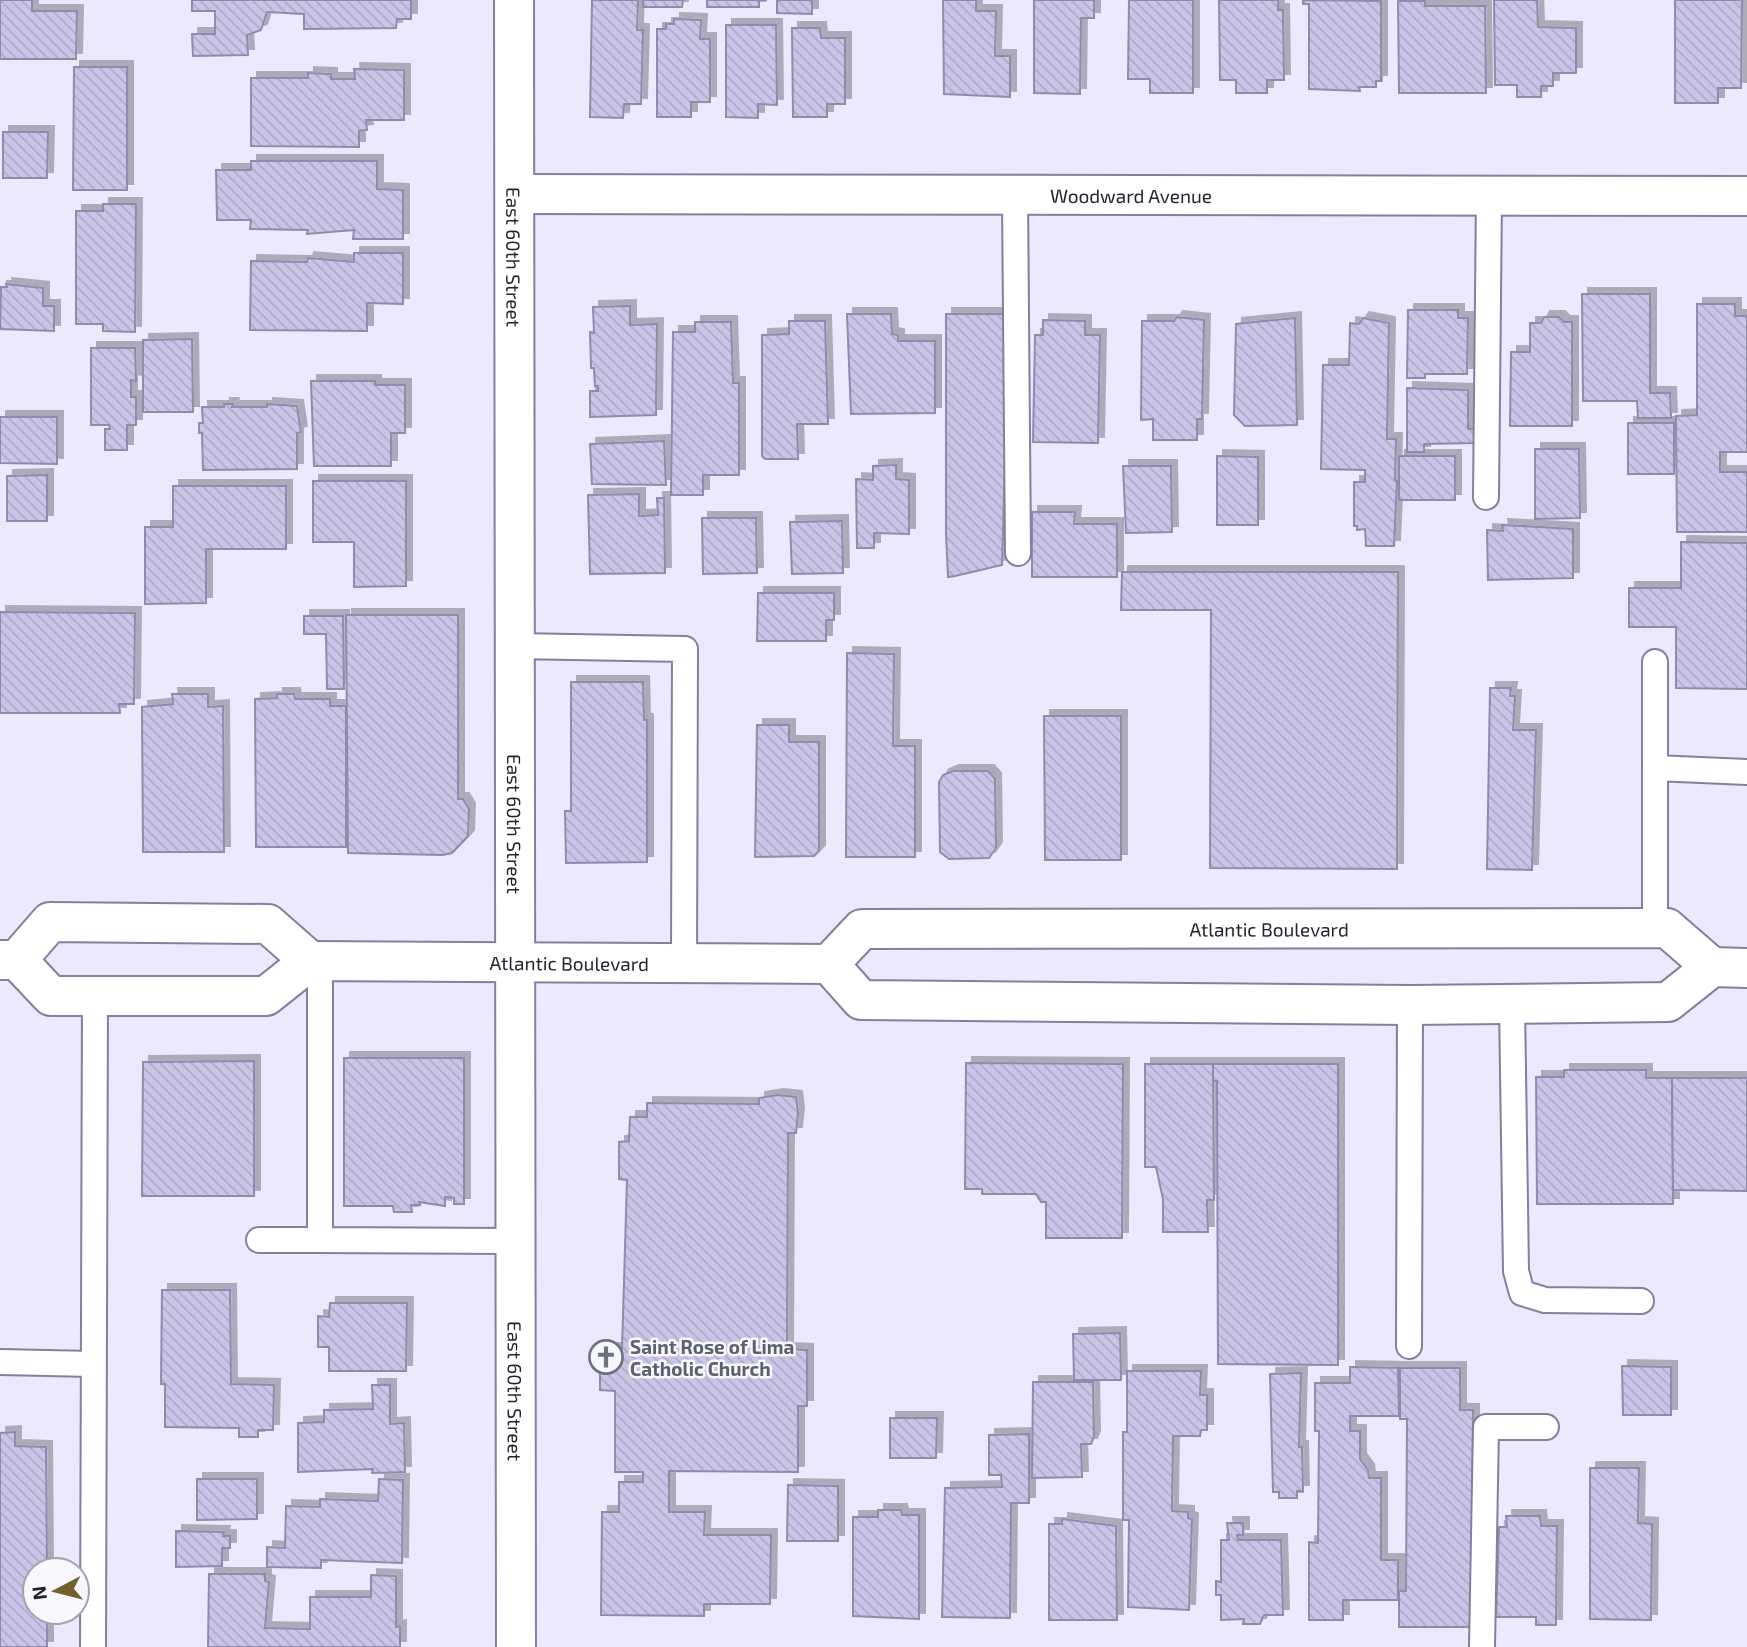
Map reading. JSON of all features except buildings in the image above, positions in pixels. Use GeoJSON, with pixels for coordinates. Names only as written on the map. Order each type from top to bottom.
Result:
{"type":"FeatureCollection","features":[{"type":"Feature","properties":{"kind":"main road","name":"East 60th Street"},"geometry":{"type":"LineString","coordinates":[[514,0],[516,1647]]}},
{"type":"Feature","properties":{"kind":"main road","name":"Woodward Avenue"},"geometry":{"type":"LineString","coordinates":[[515,194],[1747,196]]}},
{"type":"Feature","properties":{"kind":"main road"},"geometry":{"type":"LineString","coordinates":[[50,922],[268,924],[315,961],[266,996],[51,996],[9,960],[50,922]]}},
{"type":"Feature","properties":{"kind":"main road","name":"Atlantic Boulevard"},"geometry":{"type":"LineString","coordinates":[[315,961],[829,964],[862,929],[1667,928],[1729,967],[1668,1002],[1410,1005],[861,1000],[829,964]]}},
{"type":"Feature","properties":{"kind":"lane"},"geometry":{"type":"LineString","coordinates":[[1015,195],[1018,553]]}},
{"type":"Feature","properties":{"kind":"lane"},"geometry":{"type":"LineString","coordinates":[[1486,497],[1489,196]]}},
{"type":"Feature","properties":{"kind":"lane"},"geometry":{"type":"LineString","coordinates":[[515,646],[685,649],[684,963]]}},
{"type":"Feature","properties":{"kind":"lane"},"geometry":{"type":"LineString","coordinates":[[1655,662],[1655,929]]}},
{"type":"Feature","properties":{"kind":"lane"},"geometry":{"type":"LineString","coordinates":[[1655,768],[1747,772]]}},
{"type":"Feature","properties":{"kind":"lane"},"geometry":{"type":"LineString","coordinates":[[315,961],[320,1240]]}},
{"type":"Feature","properties":{"kind":"lane"},"geometry":{"type":"LineString","coordinates":[[93,1647],[95,996]]}},
{"type":"Feature","properties":{"kind":"lane"},"geometry":{"type":"LineString","coordinates":[[1512,1004],[1516,1271],[1522,1293],[1545,1300],[1641,1301]]}},
{"type":"Feature","properties":{"kind":"lane"},"geometry":{"type":"LineString","coordinates":[[1409,1346],[1410,1005]]}},
{"type":"Feature","properties":{"kind":"lane"},"geometry":{"type":"LineString","coordinates":[[259,1240],[516,1241]]}},
{"type":"Feature","properties":{"kind":"lane"},"geometry":{"type":"LineString","coordinates":[[0,1363],[93,1364]]}},
{"type":"Feature","properties":{"kind":"lane"},"geometry":{"type":"LineString","coordinates":[[1482,1647],[1486,1427],[1546,1427]]}},
{"type":"Feature","properties":{"kind":"place","name":"Saint Rose of Lima Catholic Church"},"geometry":{"type":"Point","coordinates":[606,1357]}}]}
